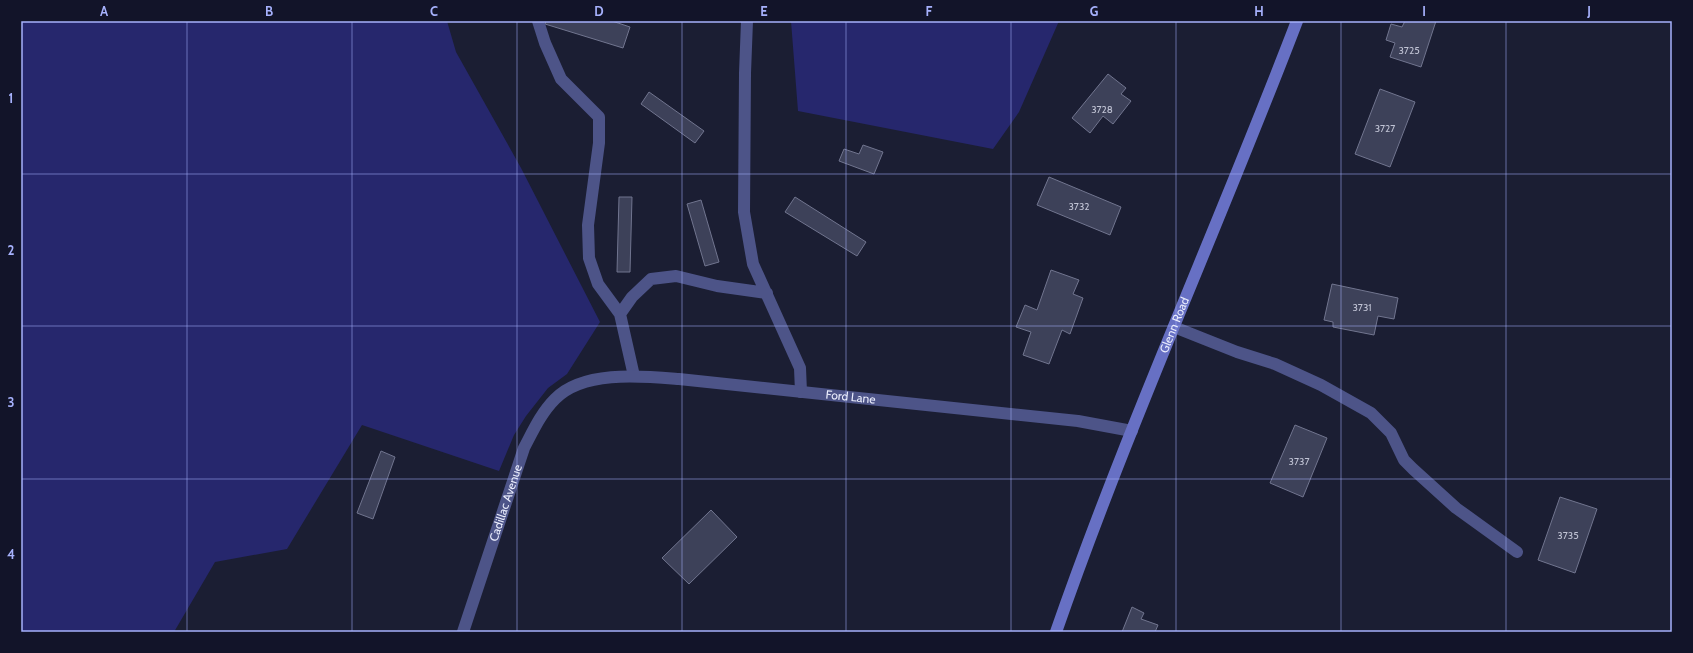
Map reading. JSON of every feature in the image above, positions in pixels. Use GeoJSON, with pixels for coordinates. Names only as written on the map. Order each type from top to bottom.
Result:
{"type":"FeatureCollection","features":[{"type":"Feature","properties":{"kind":"street"},"geometry":{"type":"LineString","coordinates":[[538,21],[545,42],[561,79],[599,117],[599,143],[588,225],[589,258],[598,284],[620,314],[634,376]]}},
{"type":"Feature","properties":{"kind":"street"},"geometry":{"type":"LineString","coordinates":[[747,21],[744,212],[753,264],[800,368],[801,392]]}},
{"type":"Feature","properties":{"kind":"street","name":"Glenn Road"},"geometry":{"type":"LineString","coordinates":[[1056,632],[1078,568],[1132,431],[1297,21]]}},
{"type":"Feature","properties":{"kind":"street"},"geometry":{"type":"LineString","coordinates":[[620,314],[632,297],[651,279],[676,276],[717,286],[767,293]]}},
{"type":"Feature","properties":{"kind":"street"},"geometry":{"type":"LineString","coordinates":[[1174,327],[1236,352],[1275,364],[1321,385],[1372,414],[1392,433],[1404,460],[1413,469],[1456,508],[1517,552]]}},
{"type":"Feature","properties":{"kind":"street","name":"Ford Lane"},"geometry":{"type":"LineString","coordinates":[[571,388],[600,379],[634,376],[1078,421],[1132,431]]}},
{"type":"Feature","properties":{"kind":"street","name":"Cadillac Avenue"},"geometry":{"type":"LineString","coordinates":[[463,632],[524,448],[538,421],[555,398],[571,388]]}},
{"type":"Feature","properties":{"kind":"shaded area"},"geometry":{"type":"Polygon","coordinates":[[[21,21],[447,21],[456,52],[521,168],[600,322],[567,374],[548,388],[526,416],[514,435],[499,471],[362,425],[287,549],[215,562],[174,632],[21,632],[21,21]]]}},
{"type":"Feature","properties":{"kind":"shaded area"},"geometry":{"type":"Polygon","coordinates":[[[791,21],[1059,21],[1019,112],[993,149],[798,111],[791,21]]]}},
{"type":"Feature","properties":{"kind":"building"},"geometry":{"type":"Polygon","coordinates":[[[546,21],[612,21],[630,27],[623,48],[545,24],[546,21]]]}},
{"type":"Feature","properties":{"kind":"building"},"geometry":{"type":"Polygon","coordinates":[[[1405,21],[1436,21],[1421,67],[1390,57],[1395,43],[1386,40],[1391,24],[1402,27],[1405,21]]]}},
{"type":"Feature","properties":{"kind":"building"},"geometry":{"type":"Polygon","coordinates":[[[1108,74],[1126,88],[1121,94],[1131,101],[1113,124],[1103,116],[1090,133],[1072,118],[1108,74]]]}},
{"type":"Feature","properties":{"kind":"building"},"geometry":{"type":"Polygon","coordinates":[[[1380,89],[1415,102],[1390,167],[1355,154],[1380,89]]]}},
{"type":"Feature","properties":{"kind":"building"},"geometry":{"type":"Polygon","coordinates":[[[649,92],[704,131],[695,143],[641,104],[649,92]]]}},
{"type":"Feature","properties":{"kind":"building"},"geometry":{"type":"Polygon","coordinates":[[[863,145],[883,152],[874,174],[839,161],[844,149],[859,154],[863,145]]]}},
{"type":"Feature","properties":{"kind":"building"},"geometry":{"type":"Polygon","coordinates":[[[1049,177],[1121,207],[1110,235],[1037,205],[1049,177]]]}},
{"type":"Feature","properties":{"kind":"building"},"geometry":{"type":"Polygon","coordinates":[[[619,197],[632,197],[630,272],[617,272],[619,197]]]}},
{"type":"Feature","properties":{"kind":"building"},"geometry":{"type":"Polygon","coordinates":[[[795,197],[866,242],[857,256],[785,212],[795,197]]]}},
{"type":"Feature","properties":{"kind":"building"},"geometry":{"type":"Polygon","coordinates":[[[701,200],[719,262],[705,266],[687,204],[701,200]]]}},
{"type":"Feature","properties":{"kind":"building"},"geometry":{"type":"Polygon","coordinates":[[[1051,270],[1079,280],[1073,294],[1083,298],[1070,334],[1062,330],[1049,364],[1023,355],[1031,332],[1016,327],[1025,305],[1037,310],[1051,270]]]}},
{"type":"Feature","properties":{"kind":"building"},"geometry":{"type":"Polygon","coordinates":[[[1332,284],[1398,298],[1394,319],[1378,316],[1374,335],[1333,327],[1333,322],[1324,320],[1332,284]]]}},
{"type":"Feature","properties":{"kind":"building"},"geometry":{"type":"Polygon","coordinates":[[[1295,425],[1327,438],[1303,497],[1270,483],[1295,425]]]}},
{"type":"Feature","properties":{"kind":"building"},"geometry":{"type":"Polygon","coordinates":[[[381,451],[395,457],[373,519],[357,513],[381,451]]]}},
{"type":"Feature","properties":{"kind":"building"},"geometry":{"type":"Polygon","coordinates":[[[1560,497],[1597,509],[1575,573],[1538,560],[1560,497]]]}},
{"type":"Feature","properties":{"kind":"building"},"geometry":{"type":"Polygon","coordinates":[[[711,510],[737,537],[689,584],[662,558],[711,510]]]}},
{"type":"Feature","properties":{"kind":"building"},"geometry":{"type":"Polygon","coordinates":[[[1132,607],[1144,613],[1141,619],[1158,625],[1155,632],[1122,632],[1132,607]]]}}]}
